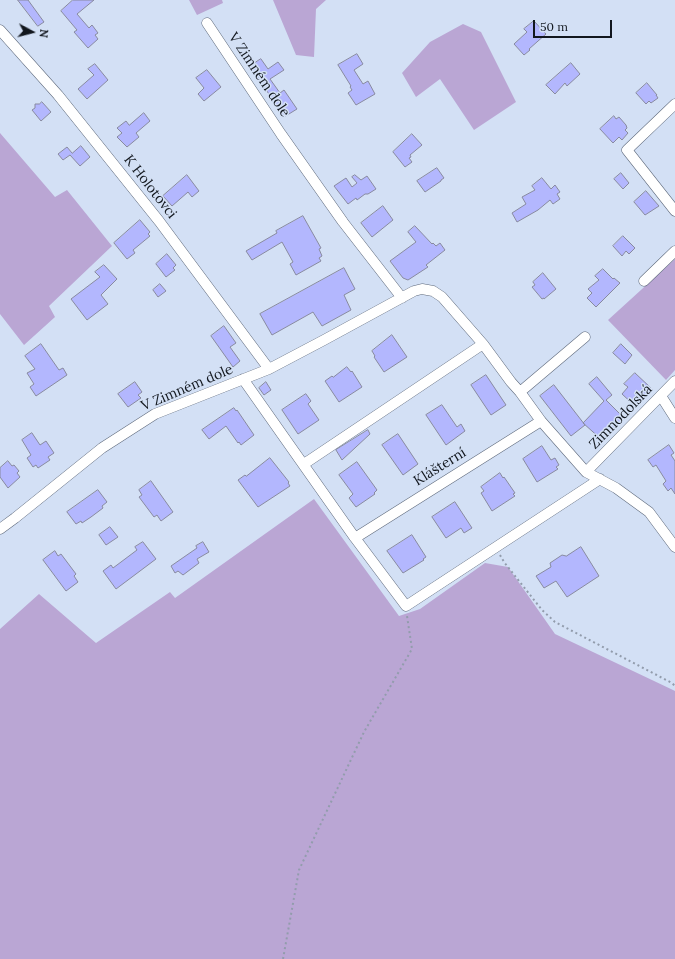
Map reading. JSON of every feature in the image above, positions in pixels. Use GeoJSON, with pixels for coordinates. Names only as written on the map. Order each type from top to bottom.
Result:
{"type":"FeatureCollection","features":[{"type":"Feature","properties":{"kind":"street","name":"V Zimném dole"},"geometry":{"type":"LineString","coordinates":[[207,23],[281,134],[339,216],[402,298]]}},
{"type":"Feature","properties":{"kind":"street","name":"K Holotovci"},"geometry":{"type":"LineString","coordinates":[[0,30],[58,95],[159,220],[269,369]]}},
{"type":"Feature","properties":{"kind":"street"},"geometry":{"type":"LineString","coordinates":[[675,104],[627,150],[675,211]]}},
{"type":"Feature","properties":{"kind":"street"},"geometry":{"type":"LineString","coordinates":[[644,281],[675,251]]}},
{"type":"Feature","properties":{"kind":"street","name":"V Zimném dole"},"geometry":{"type":"LineString","coordinates":[[0,529],[102,448],[155,414],[269,369],[414,291],[422,289],[433,291],[442,297],[482,344]]}},
{"type":"Feature","properties":{"kind":"street"},"geometry":{"type":"LineString","coordinates":[[520,392],[584,336]]}},
{"type":"Feature","properties":{"kind":"street"},"geometry":{"type":"LineString","coordinates":[[304,464],[482,344],[541,421],[586,472],[616,488],[649,512],[675,547]]}},
{"type":"Feature","properties":{"kind":"street"},"geometry":{"type":"LineString","coordinates":[[243,379],[355,538],[406,606],[600,479]]}},
{"type":"Feature","properties":{"kind":"street","name":"Zimnodolská"},"geometry":{"type":"LineString","coordinates":[[586,472],[675,381]]}},
{"type":"Feature","properties":{"kind":"street"},"geometry":{"type":"LineString","coordinates":[[661,396],[675,418]]}},
{"type":"Feature","properties":{"kind":"street","name":"Klášterní"},"geometry":{"type":"LineString","coordinates":[[355,538],[541,421]]}},
{"type":"Feature","properties":{"kind":"path"},"geometry":{"type":"LineString","coordinates":[[496,547],[504,562],[518,580],[542,610],[555,622],[675,686]]}},
{"type":"Feature","properties":{"kind":"path"},"geometry":{"type":"LineString","coordinates":[[283,959],[299,870],[364,732],[412,649],[406,606]]}},
{"type":"Feature","properties":{"kind":"shaded area"},"geometry":{"type":"Polygon","coordinates":[[[189,0],[222,0],[223,3],[197,15],[189,0]]]}},
{"type":"Feature","properties":{"kind":"shaded area"},"geometry":{"type":"Polygon","coordinates":[[[273,0],[326,0],[316,9],[314,57],[296,55],[273,0]]]}},
{"type":"Feature","properties":{"kind":"shaded area"},"geometry":{"type":"Polygon","coordinates":[[[463,24],[481,32],[516,102],[474,130],[440,79],[416,97],[402,73],[430,42],[463,24]]]}},
{"type":"Feature","properties":{"kind":"shaded area"},"geometry":{"type":"Polygon","coordinates":[[[0,133],[55,197],[67,190],[112,246],[49,306],[55,317],[24,345],[0,314],[0,133]]]}},
{"type":"Feature","properties":{"kind":"shaded area"},"geometry":{"type":"Polygon","coordinates":[[[675,259],[675,370],[666,380],[608,320],[675,259]]]}},
{"type":"Feature","properties":{"kind":"shaded area"},"geometry":{"type":"Polygon","coordinates":[[[314,499],[399,616],[420,609],[485,563],[508,567],[555,634],[675,691],[675,959],[0,959],[0,629],[39,594],[96,643],[170,592],[175,598],[314,499]]]}},
{"type":"Feature","properties":{"kind":"building"},"geometry":{"type":"Polygon","coordinates":[[[18,0],[28,0],[44,22],[38,26],[18,0]]]}},
{"type":"Feature","properties":{"kind":"building"},"geometry":{"type":"Polygon","coordinates":[[[73,0],[94,0],[77,14],[89,28],[92,25],[98,33],[95,35],[98,39],[88,48],[74,32],[77,30],[61,11],[73,0]]]}},
{"type":"Feature","properties":{"kind":"building"},"geometry":{"type":"Polygon","coordinates":[[[534,21],[546,34],[524,55],[514,44],[527,32],[524,29],[534,21]]]}},
{"type":"Feature","properties":{"kind":"building"},"geometry":{"type":"Polygon","coordinates":[[[357,54],[363,64],[354,70],[363,84],[368,81],[375,94],[356,105],[348,93],[352,90],[350,87],[351,86],[338,65],[357,54]]]}},
{"type":"Feature","properties":{"kind":"building"},"geometry":{"type":"Polygon","coordinates":[[[261,59],[268,69],[278,62],[284,70],[270,79],[280,93],[284,90],[297,109],[284,117],[259,79],[249,67],[261,59]]]}},
{"type":"Feature","properties":{"kind":"building"},"geometry":{"type":"Polygon","coordinates":[[[571,63],[580,74],[567,86],[565,83],[555,94],[546,85],[571,63]]]}},
{"type":"Feature","properties":{"kind":"building"},"geometry":{"type":"Polygon","coordinates":[[[95,64],[108,80],[87,99],[78,89],[94,75],[88,69],[95,64]]]}},
{"type":"Feature","properties":{"kind":"building"},"geometry":{"type":"Polygon","coordinates":[[[207,70],[221,87],[204,101],[198,94],[204,88],[196,78],[207,70]]]}},
{"type":"Feature","properties":{"kind":"building"},"geometry":{"type":"Polygon","coordinates":[[[647,83],[658,98],[651,103],[649,101],[646,104],[636,93],[647,83]]]}},
{"type":"Feature","properties":{"kind":"building"},"geometry":{"type":"Polygon","coordinates":[[[42,102],[51,112],[41,121],[32,110],[35,108],[35,104],[42,102]]]}},
{"type":"Feature","properties":{"kind":"building"},"geometry":{"type":"Polygon","coordinates":[[[144,113],[150,121],[136,133],[139,137],[127,147],[117,137],[122,133],[117,128],[126,121],[129,125],[144,113]]]}},
{"type":"Feature","properties":{"kind":"building"},"geometry":{"type":"Polygon","coordinates":[[[614,116],[616,119],[619,117],[626,125],[627,128],[625,130],[628,133],[622,140],[619,137],[613,143],[600,129],[614,116]]]}},
{"type":"Feature","properties":{"kind":"building"},"geometry":{"type":"Polygon","coordinates":[[[412,134],[422,145],[410,155],[411,157],[409,158],[412,162],[405,167],[393,152],[412,134]]]}},
{"type":"Feature","properties":{"kind":"building"},"geometry":{"type":"Polygon","coordinates":[[[81,146],[90,157],[80,166],[70,155],[63,160],[58,154],[67,147],[72,153],[81,146]]]}},
{"type":"Feature","properties":{"kind":"building"},"geometry":{"type":"Polygon","coordinates":[[[437,168],[444,178],[425,192],[417,181],[437,168]]]}},
{"type":"Feature","properties":{"kind":"building"},"geometry":{"type":"Polygon","coordinates":[[[621,173],[629,183],[623,189],[614,179],[621,173]]]}},
{"type":"Feature","properties":{"kind":"building"},"geometry":{"type":"Polygon","coordinates":[[[187,175],[199,191],[192,197],[188,192],[172,206],[163,196],[187,175]]]}},
{"type":"Feature","properties":{"kind":"building"},"geometry":{"type":"Polygon","coordinates":[[[355,175],[361,180],[367,176],[376,189],[357,200],[356,198],[348,204],[334,186],[346,178],[352,187],[357,183],[352,177],[355,175]]]}},
{"type":"Feature","properties":{"kind":"building"},"geometry":{"type":"Polygon","coordinates":[[[542,178],[551,189],[555,185],[560,192],[557,194],[560,199],[553,204],[550,200],[538,210],[517,222],[512,213],[526,204],[522,197],[535,190],[532,186],[542,178]]]}},
{"type":"Feature","properties":{"kind":"building"},"geometry":{"type":"Polygon","coordinates":[[[646,191],[659,206],[645,215],[634,202],[646,191]]]}},
{"type":"Feature","properties":{"kind":"building"},"geometry":{"type":"Polygon","coordinates":[[[383,206],[393,220],[372,237],[361,223],[383,206]]]}},
{"type":"Feature","properties":{"kind":"building"},"geometry":{"type":"Polygon","coordinates":[[[303,216],[321,248],[319,249],[322,256],[319,258],[321,261],[296,275],[290,264],[293,262],[282,242],[252,260],[246,251],[277,233],[276,231],[303,216]]]}},
{"type":"Feature","properties":{"kind":"building"},"geometry":{"type":"Polygon","coordinates":[[[140,220],[150,232],[148,234],[150,236],[133,250],[135,253],[127,259],[114,243],[140,220]]]}},
{"type":"Feature","properties":{"kind":"building"},"geometry":{"type":"Polygon","coordinates":[[[415,226],[432,244],[433,243],[436,246],[440,243],[445,250],[426,265],[428,267],[408,280],[403,278],[390,261],[416,242],[408,232],[415,226]]]}},
{"type":"Feature","properties":{"kind":"building"},"geometry":{"type":"Polygon","coordinates":[[[623,236],[635,248],[629,254],[626,251],[622,256],[613,246],[623,236]]]}},
{"type":"Feature","properties":{"kind":"building"},"geometry":{"type":"Polygon","coordinates":[[[167,254],[176,265],[173,268],[175,270],[166,277],[156,264],[167,254]]]}},
{"type":"Feature","properties":{"kind":"building"},"geometry":{"type":"Polygon","coordinates":[[[104,265],[117,279],[101,295],[108,304],[87,320],[71,299],[100,277],[95,272],[104,265]]]}},
{"type":"Feature","properties":{"kind":"building"},"geometry":{"type":"Polygon","coordinates":[[[344,268],[355,289],[344,295],[351,310],[322,326],[313,312],[272,335],[260,314],[344,268]]]}},
{"type":"Feature","properties":{"kind":"building"},"geometry":{"type":"Polygon","coordinates":[[[603,269],[613,279],[614,278],[620,283],[596,307],[587,298],[592,293],[588,289],[599,280],[595,276],[603,269]]]}},
{"type":"Feature","properties":{"kind":"building"},"geometry":{"type":"Polygon","coordinates":[[[543,273],[556,289],[542,299],[532,287],[535,285],[533,282],[543,273]]]}},
{"type":"Feature","properties":{"kind":"building"},"geometry":{"type":"Polygon","coordinates":[[[160,284],[166,291],[158,297],[153,290],[160,284]]]}},
{"type":"Feature","properties":{"kind":"building"},"geometry":{"type":"Polygon","coordinates":[[[224,326],[236,343],[230,347],[240,361],[233,367],[211,336],[224,326]]]}},
{"type":"Feature","properties":{"kind":"building"},"geometry":{"type":"Polygon","coordinates":[[[392,335],[407,357],[384,372],[374,357],[375,356],[372,351],[392,335]]]}},
{"type":"Feature","properties":{"kind":"building"},"geometry":{"type":"Polygon","coordinates":[[[41,344],[59,370],[63,368],[67,375],[36,396],[30,387],[34,384],[27,373],[35,369],[25,356],[41,344]]]}},
{"type":"Feature","properties":{"kind":"building"},"geometry":{"type":"Polygon","coordinates":[[[621,344],[632,355],[625,364],[613,353],[621,344]]]}},
{"type":"Feature","properties":{"kind":"building"},"geometry":{"type":"Polygon","coordinates":[[[347,367],[351,372],[352,371],[362,387],[339,402],[325,381],[347,367]]]}},
{"type":"Feature","properties":{"kind":"building"},"geometry":{"type":"Polygon","coordinates":[[[635,373],[651,388],[635,406],[622,394],[628,387],[624,384],[635,373]]]}},
{"type":"Feature","properties":{"kind":"building"},"geometry":{"type":"Polygon","coordinates":[[[486,375],[506,405],[491,415],[471,385],[486,375]]]}},
{"type":"Feature","properties":{"kind":"building"},"geometry":{"type":"Polygon","coordinates":[[[597,377],[612,395],[606,400],[624,418],[602,440],[583,423],[604,401],[589,384],[597,377]]]}},
{"type":"Feature","properties":{"kind":"building"},"geometry":{"type":"Polygon","coordinates":[[[135,382],[142,392],[138,395],[141,398],[128,407],[118,394],[135,382]]]}},
{"type":"Feature","properties":{"kind":"building"},"geometry":{"type":"Polygon","coordinates":[[[266,382],[271,390],[264,395],[259,388],[266,382]]]}},
{"type":"Feature","properties":{"kind":"building"},"geometry":{"type":"Polygon","coordinates":[[[554,385],[585,425],[571,436],[540,396],[554,385]]]}},
{"type":"Feature","properties":{"kind":"building"},"geometry":{"type":"Polygon","coordinates":[[[306,394],[311,401],[308,404],[319,420],[298,434],[282,410],[306,394]]]}},
{"type":"Feature","properties":{"kind":"building"},"geometry":{"type":"Polygon","coordinates":[[[442,405],[457,427],[461,424],[465,431],[446,445],[426,415],[442,405]]]}},
{"type":"Feature","properties":{"kind":"building"},"geometry":{"type":"Polygon","coordinates":[[[234,408],[236,411],[237,410],[254,435],[241,445],[226,426],[209,439],[202,430],[234,408]]]}},
{"type":"Feature","properties":{"kind":"building"},"geometry":{"type":"Polygon","coordinates":[[[368,430],[370,434],[342,460],[336,450],[368,430]]]}},
{"type":"Feature","properties":{"kind":"building"},"geometry":{"type":"Polygon","coordinates":[[[32,433],[40,445],[46,441],[54,453],[48,457],[50,460],[38,468],[36,465],[33,467],[27,458],[31,455],[22,440],[32,433]]]}},
{"type":"Feature","properties":{"kind":"building"},"geometry":{"type":"Polygon","coordinates":[[[398,434],[418,464],[403,475],[382,445],[398,434]]]}},
{"type":"Feature","properties":{"kind":"building"},"geometry":{"type":"Polygon","coordinates":[[[669,445],[674,453],[671,455],[675,461],[675,494],[671,488],[668,491],[663,484],[666,481],[656,465],[653,467],[648,460],[669,445]]]}},
{"type":"Feature","properties":{"kind":"building"},"geometry":{"type":"Polygon","coordinates":[[[542,446],[551,460],[555,458],[559,465],[556,467],[558,469],[537,482],[523,459],[542,446]]]}},
{"type":"Feature","properties":{"kind":"building"},"geometry":{"type":"Polygon","coordinates":[[[270,458],[289,482],[288,483],[290,486],[258,507],[238,480],[245,475],[246,476],[270,458]]]}},
{"type":"Feature","properties":{"kind":"building"},"geometry":{"type":"Polygon","coordinates":[[[8,461],[19,471],[17,473],[20,477],[8,488],[0,477],[0,468],[8,461]]]}},
{"type":"Feature","properties":{"kind":"building"},"geometry":{"type":"Polygon","coordinates":[[[357,462],[377,490],[374,493],[375,494],[356,507],[349,498],[353,494],[339,475],[357,462]]]}},
{"type":"Feature","properties":{"kind":"building"},"geometry":{"type":"Polygon","coordinates":[[[500,473],[515,493],[513,494],[515,496],[492,511],[481,493],[484,491],[481,487],[500,473]]]}},
{"type":"Feature","properties":{"kind":"building"},"geometry":{"type":"Polygon","coordinates":[[[151,481],[173,512],[161,521],[157,515],[154,517],[139,497],[142,495],[139,490],[151,481]]]}},
{"type":"Feature","properties":{"kind":"building"},"geometry":{"type":"Polygon","coordinates":[[[98,490],[107,502],[102,506],[103,508],[91,517],[82,523],[81,521],[76,524],[67,512],[98,490]]]}},
{"type":"Feature","properties":{"kind":"building"},"geometry":{"type":"Polygon","coordinates":[[[455,502],[472,528],[464,533],[461,528],[446,538],[432,517],[455,502]]]}},
{"type":"Feature","properties":{"kind":"building"},"geometry":{"type":"Polygon","coordinates":[[[110,527],[118,537],[106,545],[99,535],[110,527]]]}},
{"type":"Feature","properties":{"kind":"building"},"geometry":{"type":"Polygon","coordinates":[[[412,535],[426,557],[423,559],[424,560],[403,573],[387,551],[412,535]]]}},
{"type":"Feature","properties":{"kind":"building"},"geometry":{"type":"Polygon","coordinates":[[[143,542],[156,559],[116,589],[103,571],[111,565],[113,568],[137,550],[135,547],[143,542]]]}},
{"type":"Feature","properties":{"kind":"building"},"geometry":{"type":"Polygon","coordinates":[[[203,542],[209,552],[197,559],[199,563],[183,575],[178,571],[175,573],[171,566],[203,542]]]}},
{"type":"Feature","properties":{"kind":"building"},"geometry":{"type":"Polygon","coordinates":[[[581,547],[599,576],[567,597],[556,581],[544,588],[536,576],[551,567],[550,563],[562,555],[566,556],[581,547]]]}},
{"type":"Feature","properties":{"kind":"building"},"geometry":{"type":"Polygon","coordinates":[[[55,551],[58,556],[61,554],[76,574],[74,576],[78,582],[66,591],[43,560],[55,551]]]}}]}
